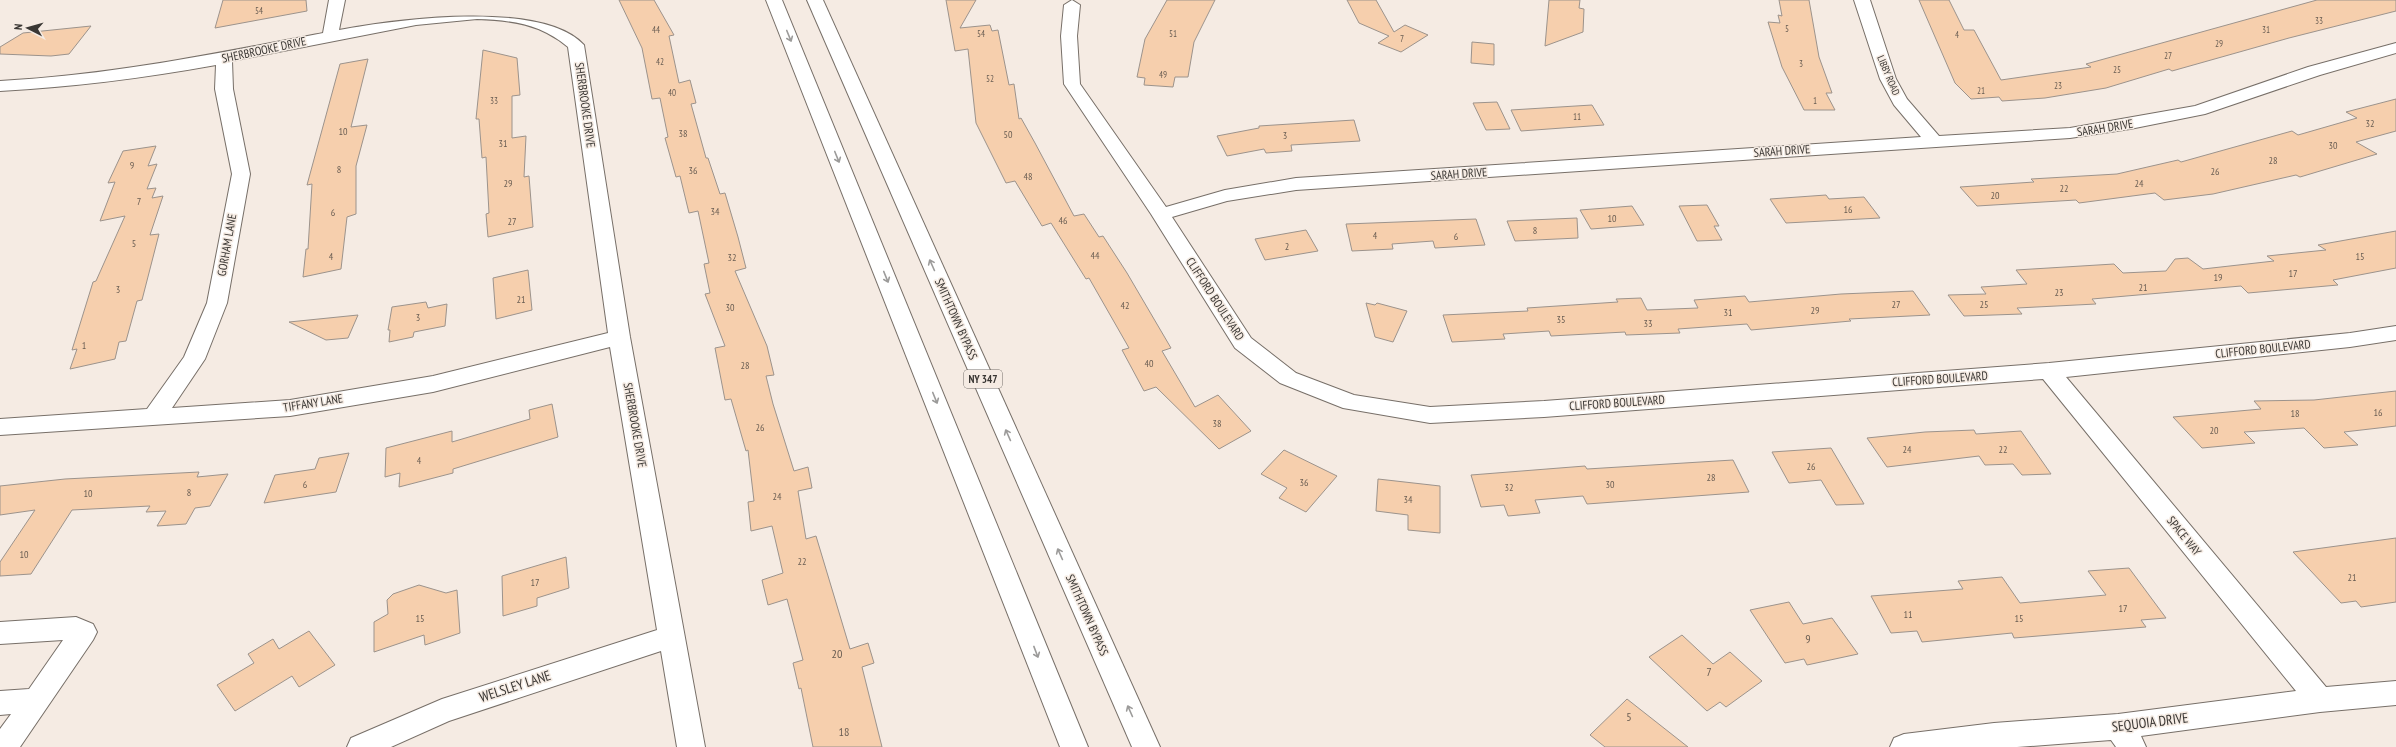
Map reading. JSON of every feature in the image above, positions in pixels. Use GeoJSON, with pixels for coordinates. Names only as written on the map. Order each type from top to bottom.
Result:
{"type":"FeatureCollection","features":[{"type":"Feature","properties":{"kind":"main road"},"geometry":{"type":"LineString","coordinates":[[330,36],[337,0]]}},
{"type":"Feature","properties":{"kind":"main road"},"geometry":{"type":"LineString","coordinates":[[774,0],[1074,747]]}},
{"type":"Feature","properties":{"kind":"main road","name":"SMITHTOWN BYPASS"},"geometry":{"type":"LineString","coordinates":[[815,0],[1146,747]]}},
{"type":"Feature","properties":{"kind":"main road","name":"LIBBY ROAD"},"geometry":{"type":"LineString","coordinates":[[1862,0],[1888,79],[1900,101],[1934,141]]}},
{"type":"Feature","properties":{"kind":"main road","name":"CLIFFORD BOULEVARD"},"geometry":{"type":"LineString","coordinates":[[1072,5],[1069,36],[1072,84],[1161,214],[1243,344],[1288,378],[1351,402],[1430,415],[2049,371],[2350,340],[2396,333]]}},
{"type":"Feature","properties":{"kind":"main road","name":"SHERBROOKE DRIVE"},"geometry":{"type":"LineString","coordinates":[[0,86],[110,78],[224,58],[436,16],[472,14],[510,17],[538,22],[562,33],[576,44],[619,337],[673,636],[691,747]]}},
{"type":"Feature","properties":{"kind":"main road","name":"SARAH DRIVE"},"geometry":{"type":"LineString","coordinates":[[1161,214],[1225,196],[1296,184],[2070,133],[2130,124],[2199,110],[2314,71],[2396,48]]}},
{"type":"Feature","properties":{"kind":"main road","name":"GORHAM LANE"},"geometry":{"type":"LineString","coordinates":[[154,417],[194,360],[217,303],[241,174],[224,89],[224,58]]}},
{"type":"Feature","properties":{"kind":"main road","name":"TIFFANY LANE"},"geometry":{"type":"LineString","coordinates":[[0,427],[290,408],[426,385],[619,337]]}},
{"type":"Feature","properties":{"kind":"main road","name":"SPACE WAY"},"geometry":{"type":"LineString","coordinates":[[2049,371],[2320,700]]}},
{"type":"Feature","properties":{"kind":"main road"},"geometry":{"type":"LineString","coordinates":[[0,633],[76,628],[84,632],[4,747]]}},
{"type":"Feature","properties":{"kind":"main road","name":"WELSLEY LANE"},"geometry":{"type":"LineString","coordinates":[[361,747],[442,711],[673,636]]}},
{"type":"Feature","properties":{"kind":"main road","name":"SEQUOIA DRIVE"},"geometry":{"type":"LineString","coordinates":[[1904,747],[1994,736],[2125,737],[2320,700],[2396,693]]}},
{"type":"Feature","properties":{"kind":"main road"},"geometry":{"type":"LineString","coordinates":[[0,703],[38,700]]}},
{"type":"Feature","properties":{"kind":"building"},"geometry":{"type":"Polygon","coordinates":[[[223,0],[306,0],[307,11],[215,28],[223,0]]]}},
{"type":"Feature","properties":{"kind":"building"},"geometry":{"type":"Polygon","coordinates":[[[619,0],[654,0],[674,35],[669,36],[679,83],[690,80],[696,103],[691,104],[706,158],[708,158],[720,194],[725,193],[746,268],[735,271],[767,346],[774,375],[766,376],[773,404],[794,471],[808,467],[812,488],[798,491],[806,539],[816,536],[850,649],[868,643],[874,663],[862,667],[882,747],[813,747],[801,688],[799,689],[793,663],[803,660],[787,599],[768,605],[762,580],[783,573],[772,526],[751,531],[748,502],[754,501],[748,450],[746,451],[731,399],[725,400],[715,348],[725,346],[705,294],[710,293],[704,264],[709,263],[698,211],[689,213],[680,176],[676,177],[665,138],[668,137],[660,98],[652,99],[642,48],[619,0]]]}},
{"type":"Feature","properties":{"kind":"building"},"geometry":{"type":"Polygon","coordinates":[[[946,0],[976,0],[960,28],[990,25],[992,31],[998,30],[1009,85],[1014,84],[1019,119],[1021,118],[1074,216],[1084,214],[1099,237],[1103,236],[1127,273],[1171,348],[1162,351],[1195,407],[1218,395],[1251,431],[1219,449],[1156,387],[1144,391],[1122,350],[1129,348],[1089,278],[1086,279],[1051,223],[1042,226],[1015,181],[1006,183],[976,123],[968,49],[955,51],[946,0]]]}},
{"type":"Feature","properties":{"kind":"building"},"geometry":{"type":"Polygon","coordinates":[[[1167,0],[1215,0],[1194,42],[1188,77],[1175,77],[1173,87],[1144,85],[1145,78],[1137,77],[1145,39],[1167,0]]]}},
{"type":"Feature","properties":{"kind":"building"},"geometry":{"type":"Polygon","coordinates":[[[1347,0],[1376,0],[1394,32],[1405,25],[1428,35],[1401,52],[1378,43],[1389,36],[1359,23],[1347,0]]]}},
{"type":"Feature","properties":{"kind":"building"},"geometry":{"type":"Polygon","coordinates":[[[1549,0],[1580,0],[1579,8],[1584,9],[1583,32],[1545,46],[1549,0]]]}},
{"type":"Feature","properties":{"kind":"building"},"geometry":{"type":"Polygon","coordinates":[[[1779,0],[1809,0],[1819,57],[1832,93],[1826,93],[1835,110],[1804,110],[1782,67],[1768,22],[1780,23],[1778,15],[1782,16],[1779,0]]]}},
{"type":"Feature","properties":{"kind":"building"},"geometry":{"type":"Polygon","coordinates":[[[1919,0],[1949,0],[1964,30],[1974,30],[2001,80],[2091,67],[2086,64],[2317,0],[2396,0],[2396,11],[2289,38],[2172,71],[2169,69],[2106,88],[2045,98],[2002,101],[1999,97],[1971,99],[1955,83],[1919,0]]]}},
{"type":"Feature","properties":{"kind":"building"},"geometry":{"type":"Polygon","coordinates":[[[91,26],[69,54],[51,56],[0,54],[0,47],[23,33],[91,26]]]}},
{"type":"Feature","properties":{"kind":"building"},"geometry":{"type":"Polygon","coordinates":[[[1472,42],[1494,44],[1494,65],[1471,63],[1472,42]]]}},
{"type":"Feature","properties":{"kind":"building"},"geometry":{"type":"Polygon","coordinates":[[[483,50],[517,58],[520,95],[512,96],[512,138],[526,136],[524,177],[529,176],[533,227],[488,237],[486,214],[489,213],[486,157],[482,158],[479,119],[476,119],[483,50]]]}},
{"type":"Feature","properties":{"kind":"building"},"geometry":{"type":"Polygon","coordinates":[[[368,59],[351,127],[367,125],[356,166],[356,214],[347,217],[341,269],[303,277],[306,249],[308,249],[312,184],[307,185],[340,64],[368,59]]]}},
{"type":"Feature","properties":{"kind":"building"},"geometry":{"type":"Polygon","coordinates":[[[2396,99],[2396,131],[2356,142],[2377,154],[2300,177],[2296,175],[2213,194],[2164,200],[2155,193],[2079,203],[2076,200],[1977,206],[1960,187],[2034,182],[2031,179],[2117,174],[2178,160],[2181,162],[2292,131],[2298,135],[2357,118],[2346,112],[2396,99]]]}},
{"type":"Feature","properties":{"kind":"building"},"geometry":{"type":"Polygon","coordinates":[[[1497,102],[1510,129],[1486,130],[1473,103],[1497,102]]]}},
{"type":"Feature","properties":{"kind":"building"},"geometry":{"type":"Polygon","coordinates":[[[1592,105],[1604,125],[1521,131],[1511,110],[1592,105]]]}},
{"type":"Feature","properties":{"kind":"building"},"geometry":{"type":"Polygon","coordinates":[[[1354,120],[1360,141],[1291,145],[1292,151],[1266,153],[1264,149],[1227,156],[1217,136],[1259,128],[1259,126],[1354,120]]]}},
{"type":"Feature","properties":{"kind":"building"},"geometry":{"type":"Polygon","coordinates":[[[156,146],[148,166],[157,164],[147,189],[156,188],[152,198],[163,196],[150,235],[159,234],[142,300],[137,301],[126,341],[119,342],[115,359],[70,369],[77,349],[72,350],[93,282],[96,281],[125,216],[100,221],[115,182],[108,183],[123,151],[156,146]]]}},
{"type":"Feature","properties":{"kind":"building"},"geometry":{"type":"Polygon","coordinates":[[[1826,195],[1829,199],[1864,197],[1880,218],[1786,223],[1770,199],[1826,195]]]}},
{"type":"Feature","properties":{"kind":"building"},"geometry":{"type":"Polygon","coordinates":[[[1707,205],[1719,226],[1714,226],[1722,240],[1697,241],[1679,206],[1707,205]]]}},
{"type":"Feature","properties":{"kind":"building"},"geometry":{"type":"Polygon","coordinates":[[[1632,206],[1644,225],[1591,229],[1580,210],[1632,206]]]}},
{"type":"Feature","properties":{"kind":"building"},"geometry":{"type":"Polygon","coordinates":[[[1577,218],[1578,238],[1515,241],[1507,221],[1577,218]]]}},
{"type":"Feature","properties":{"kind":"building"},"geometry":{"type":"Polygon","coordinates":[[[1476,219],[1485,245],[1435,248],[1433,241],[1392,244],[1393,249],[1352,251],[1346,224],[1476,219]]]}},
{"type":"Feature","properties":{"kind":"building"},"geometry":{"type":"Polygon","coordinates":[[[1306,230],[1318,251],[1265,260],[1255,239],[1306,230]]]}},
{"type":"Feature","properties":{"kind":"building"},"geometry":{"type":"Polygon","coordinates":[[[2396,231],[2396,268],[2333,280],[2338,285],[2248,293],[2241,286],[2092,299],[2096,304],[2017,308],[2022,314],[1964,316],[1948,295],[1986,294],[1981,287],[2027,284],[2016,270],[2114,264],[2123,273],[2166,271],[2175,259],[2188,258],[2203,269],[2274,261],[2267,256],[2326,250],[2318,245],[2396,231]]]}},
{"type":"Feature","properties":{"kind":"building"},"geometry":{"type":"Polygon","coordinates":[[[528,270],[532,310],[496,319],[493,278],[528,270]]]}},
{"type":"Feature","properties":{"kind":"building"},"geometry":{"type":"Polygon","coordinates":[[[1913,291],[1930,315],[1849,319],[1851,321],[1751,330],[1747,324],[1678,329],[1680,333],[1626,335],[1625,332],[1551,336],[1549,331],[1503,334],[1505,339],[1452,342],[1443,315],[1528,311],[1527,308],[1618,302],[1616,299],[1641,298],[1647,310],[1698,308],[1694,300],[1745,296],[1749,302],[1841,294],[1913,291]]]}},
{"type":"Feature","properties":{"kind":"building"},"geometry":{"type":"Polygon","coordinates":[[[426,302],[428,308],[447,304],[445,326],[414,332],[413,337],[389,342],[390,330],[388,330],[392,307],[426,302]]]}},
{"type":"Feature","properties":{"kind":"building"},"geometry":{"type":"Polygon","coordinates":[[[1366,303],[1375,305],[1377,303],[1407,311],[1393,342],[1375,337],[1366,303]]]}},
{"type":"Feature","properties":{"kind":"building"},"geometry":{"type":"Polygon","coordinates":[[[358,315],[348,338],[326,340],[289,322],[358,315]]]}},
{"type":"Feature","properties":{"kind":"building"},"geometry":{"type":"Polygon","coordinates":[[[2396,391],[2396,426],[2344,432],[2358,445],[2324,448],[2304,428],[2244,432],[2255,443],[2202,448],[2173,417],[2261,409],[2254,401],[2314,400],[2396,391]]]}},
{"type":"Feature","properties":{"kind":"building"},"geometry":{"type":"Polygon","coordinates":[[[552,404],[558,437],[453,469],[453,473],[399,487],[400,473],[385,477],[386,448],[452,431],[452,442],[530,419],[529,410],[552,404]]]}},
{"type":"Feature","properties":{"kind":"building"},"geometry":{"type":"Polygon","coordinates":[[[1974,430],[1976,434],[2021,431],[2051,474],[2022,475],[2013,464],[1985,465],[1979,456],[1887,467],[1867,438],[1925,432],[1974,430]]]}},
{"type":"Feature","properties":{"kind":"building"},"geometry":{"type":"Polygon","coordinates":[[[1831,448],[1864,504],[1836,505],[1821,480],[1789,483],[1772,452],[1831,448]]]}},
{"type":"Feature","properties":{"kind":"building"},"geometry":{"type":"Polygon","coordinates":[[[1284,450],[1337,476],[1306,512],[1279,498],[1287,488],[1261,474],[1284,450]]]}},
{"type":"Feature","properties":{"kind":"building"},"geometry":{"type":"Polygon","coordinates":[[[349,453],[336,492],[264,503],[275,475],[315,469],[319,458],[349,453]]]}},
{"type":"Feature","properties":{"kind":"building"},"geometry":{"type":"Polygon","coordinates":[[[1733,460],[1749,492],[1587,504],[1583,496],[1535,500],[1540,513],[1508,516],[1504,505],[1481,507],[1471,475],[1585,466],[1587,469],[1733,460]]]}},
{"type":"Feature","properties":{"kind":"building"},"geometry":{"type":"Polygon","coordinates":[[[199,472],[197,477],[228,474],[210,506],[195,508],[186,524],[157,526],[166,511],[146,512],[150,506],[72,510],[31,574],[0,576],[0,562],[35,510],[0,515],[0,486],[65,479],[199,472]]]}},
{"type":"Feature","properties":{"kind":"building"},"geometry":{"type":"Polygon","coordinates":[[[1378,479],[1440,486],[1440,533],[1408,530],[1408,515],[1376,511],[1378,479]]]}},
{"type":"Feature","properties":{"kind":"building"},"geometry":{"type":"Polygon","coordinates":[[[2396,538],[2396,602],[2361,607],[2356,601],[2341,603],[2293,552],[2396,538]]]}},
{"type":"Feature","properties":{"kind":"building"},"geometry":{"type":"Polygon","coordinates":[[[566,557],[569,588],[537,598],[537,606],[503,616],[502,576],[566,557]]]}},
{"type":"Feature","properties":{"kind":"building"},"geometry":{"type":"Polygon","coordinates":[[[2129,568],[2166,618],[2141,620],[2146,627],[2014,638],[2012,633],[1922,642],[1917,631],[1891,633],[1871,596],[1963,589],[1958,581],[2002,577],[2020,603],[2106,595],[2088,571],[2129,568]]]}},
{"type":"Feature","properties":{"kind":"building"},"geometry":{"type":"Polygon","coordinates":[[[419,585],[446,593],[457,590],[460,633],[425,645],[424,635],[374,652],[374,622],[388,614],[387,600],[393,594],[419,585]]]}},
{"type":"Feature","properties":{"kind":"building"},"geometry":{"type":"Polygon","coordinates":[[[1789,602],[1803,624],[1832,618],[1858,654],[1807,665],[1804,659],[1785,663],[1750,610],[1789,602]]]}},
{"type":"Feature","properties":{"kind":"building"},"geometry":{"type":"Polygon","coordinates":[[[309,631],[335,665],[299,687],[292,676],[235,711],[217,685],[254,663],[248,654],[273,639],[279,649],[309,631]]]}},
{"type":"Feature","properties":{"kind":"building"},"geometry":{"type":"Polygon","coordinates":[[[1682,635],[1713,664],[1730,652],[1762,681],[1726,707],[1720,702],[1707,711],[1649,657],[1682,635]]]}},
{"type":"Feature","properties":{"kind":"building"},"geometry":{"type":"Polygon","coordinates":[[[1627,699],[1688,747],[1605,747],[1590,735],[1627,699]]]}}]}
